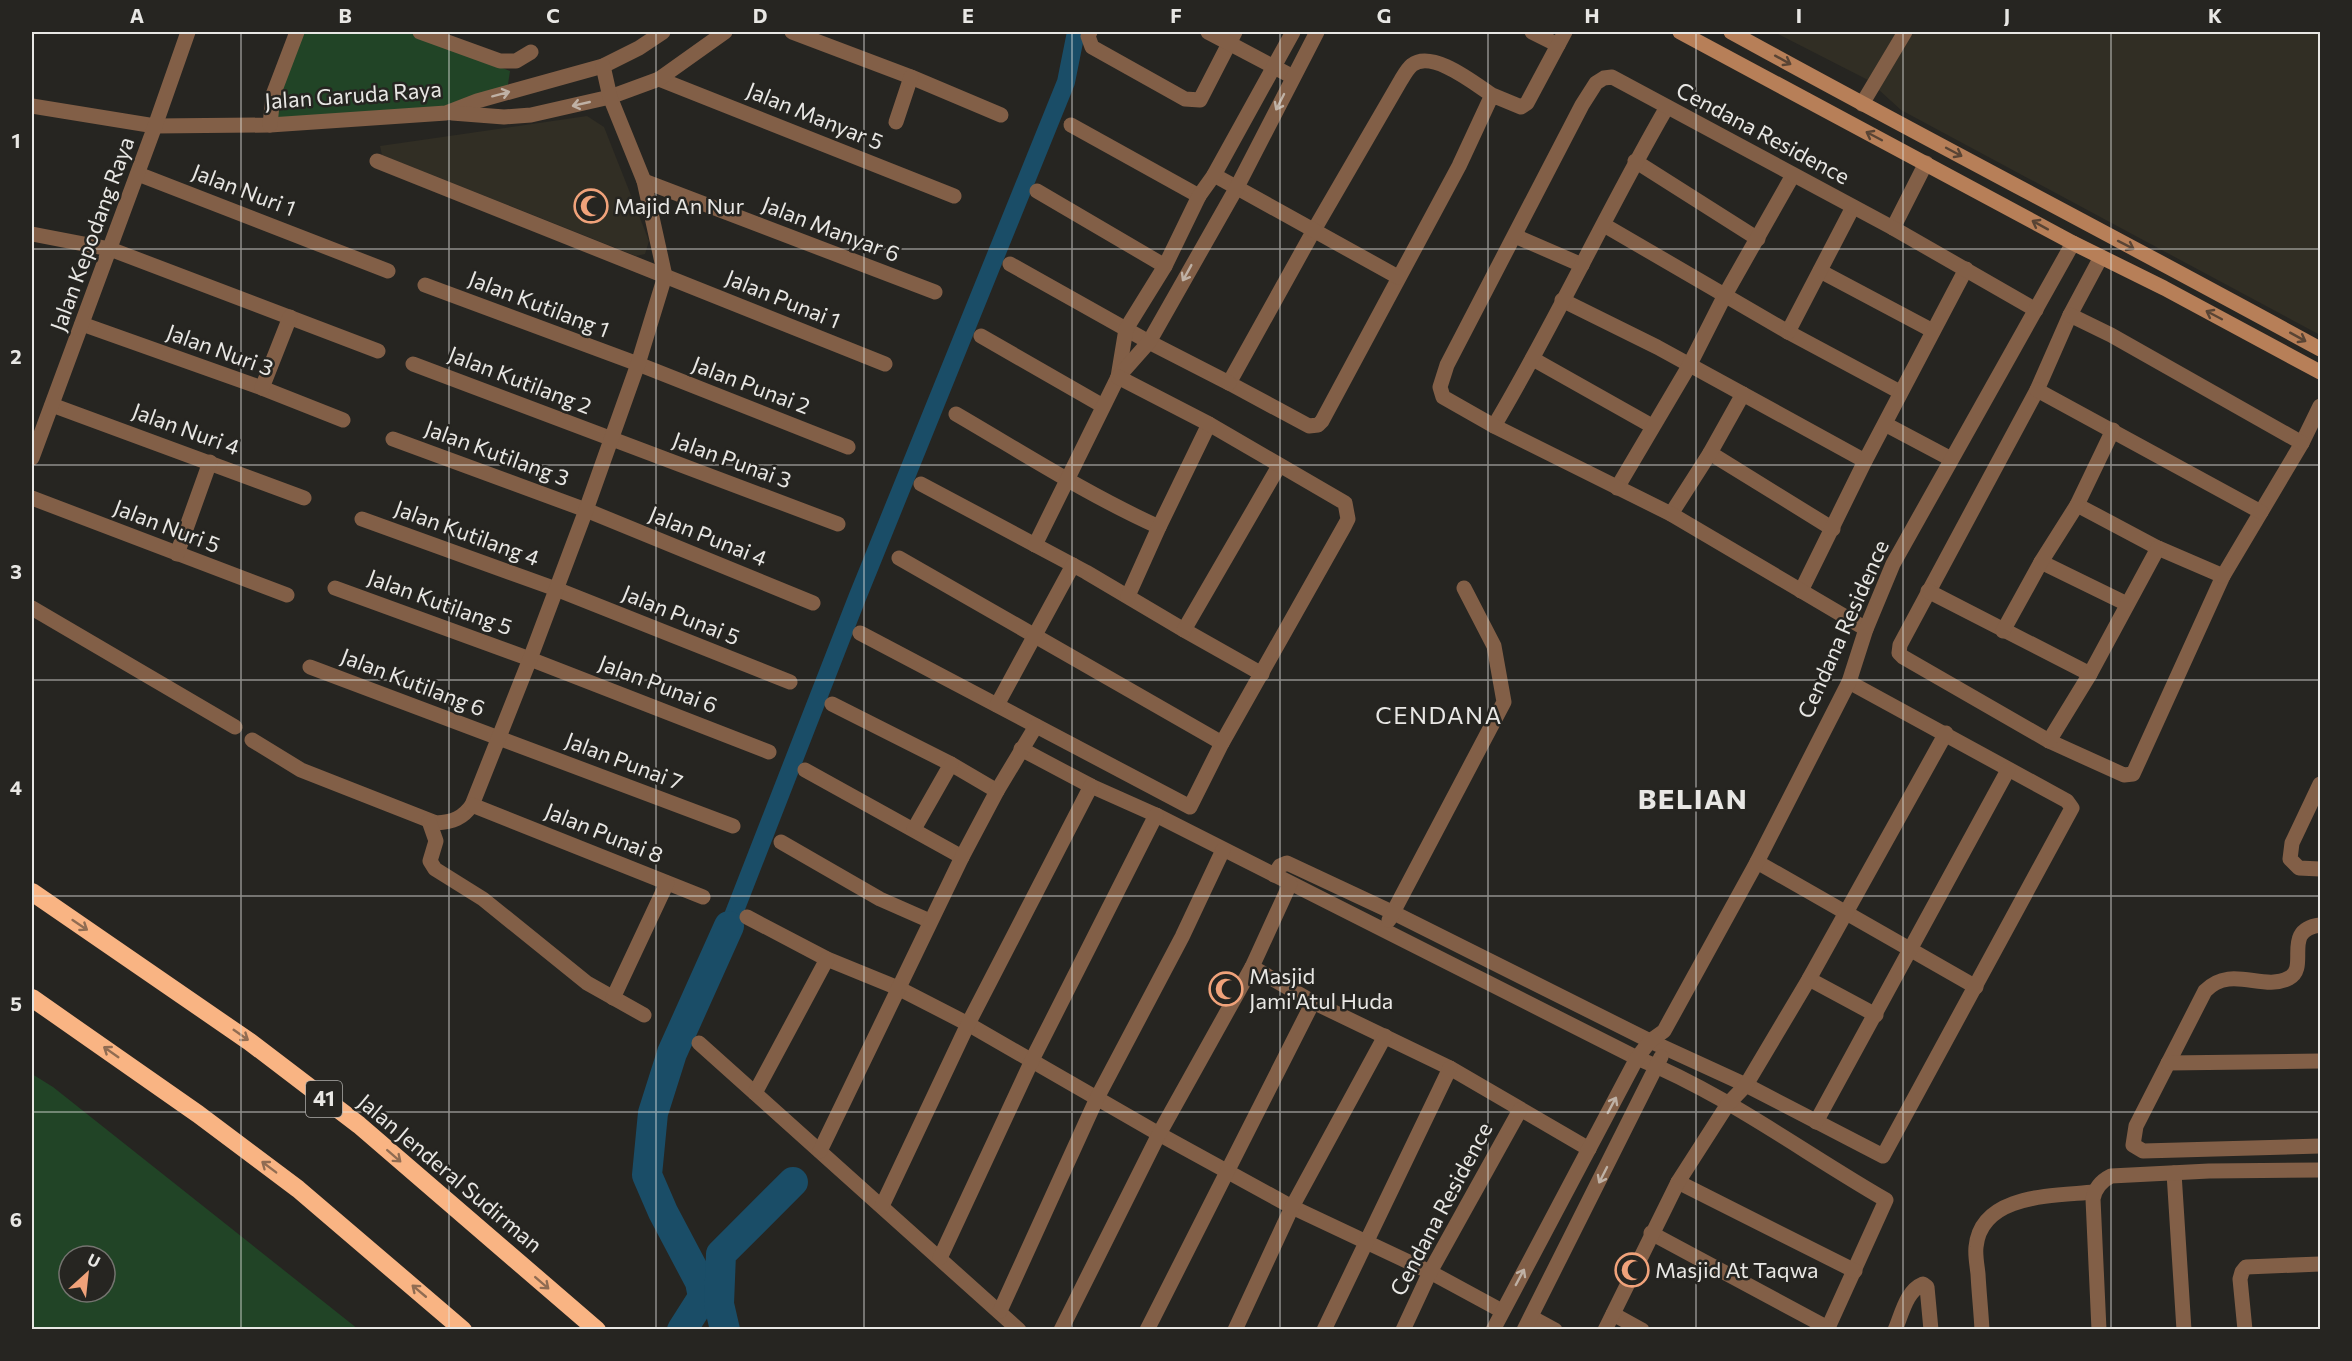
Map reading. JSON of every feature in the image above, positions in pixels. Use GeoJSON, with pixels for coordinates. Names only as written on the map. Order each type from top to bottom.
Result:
{"type":"FeatureCollection","features":[{"type":"Feature","properties":{"kind":"highway","name":"Jalan Jenderal Sudirman"},"geometry":{"type":"LineString","coordinates":[[32,892],[250,1042],[358,1125],[597,1329]]}},
{"type":"Feature","properties":{"kind":"highway"},"geometry":{"type":"LineString","coordinates":[[32,999],[198,1114],[289,1182],[463,1329]]}},
{"type":"Feature","properties":{"kind":"main road"},"geometry":{"type":"LineString","coordinates":[[1680,32],[2073,243],[2164,288],[2320,372]]}},
{"type":"Feature","properties":{"kind":"main road"},"geometry":{"type":"LineString","coordinates":[[1731,32],[2320,349]]}},
{"type":"Feature","properties":{"kind":"main road"},"geometry":{"type":"LineString","coordinates":[[2164,288],[2174,269]]}},
{"type":"Feature","properties":{"kind":"street","name":"Jalan Kepodang Raya"},"geometry":{"type":"LineString","coordinates":[[32,458],[138,174],[188,32]]}},
{"type":"Feature","properties":{"kind":"street"},"geometry":{"type":"LineString","coordinates":[[270,124],[273,95],[297,32]]}},
{"type":"Feature","properties":{"kind":"street"},"geometry":{"type":"LineString","coordinates":[[420,32],[500,62],[516,61],[531,52]]}},
{"type":"Feature","properties":{"kind":"street","name":"Jalan Garuda Raya"},"geometry":{"type":"LineString","coordinates":[[32,106],[155,126],[270,124],[446,113],[477,101],[603,66],[639,48],[663,32]]}},
{"type":"Feature","properties":{"kind":"street"},"geometry":{"type":"LineString","coordinates":[[446,113],[504,117],[531,116],[610,97],[659,79],[725,32]]}},
{"type":"Feature","properties":{"kind":"street"},"geometry":{"type":"LineString","coordinates":[[792,32],[911,77],[1001,116]]}},
{"type":"Feature","properties":{"kind":"street"},"geometry":{"type":"LineString","coordinates":[[1090,32],[1088,36],[1092,47],[1185,99],[1193,100],[1200,99],[1232,37]]}},
{"type":"Feature","properties":{"kind":"street"},"geometry":{"type":"LineString","coordinates":[[1208,32],[1232,37],[1293,77]]}},
{"type":"Feature","properties":{"kind":"street"},"geometry":{"type":"LineString","coordinates":[[1118,377],[1126,329],[1165,266],[1199,196],[1214,175],[1293,32]]}},
{"type":"Feature","properties":{"kind":"street"},"geometry":{"type":"LineString","coordinates":[[1035,545],[1118,377],[1149,342],[1237,187],[1317,32]]}},
{"type":"Feature","properties":{"kind":"street"},"geometry":{"type":"LineString","coordinates":[[1229,383],[1314,230],[1412,65],[1427,60],[1443,64],[1492,95],[1521,107],[1527,103],[1562,38],[1532,32]]}},
{"type":"Feature","properties":{"kind":"street"},"geometry":{"type":"LineString","coordinates":[[1862,104],[1905,32]]}},
{"type":"Feature","properties":{"kind":"street"},"geometry":{"type":"LineString","coordinates":[[252,740],[301,770],[429,821],[436,823],[456,819],[465,814],[472,805],[586,510],[638,364],[665,276],[644,181],[610,97],[603,66]]}},
{"type":"Feature","properties":{"kind":"street"},"geometry":{"type":"LineString","coordinates":[[896,122],[911,77]]}},
{"type":"Feature","properties":{"kind":"street","name":"Cendana Residence"},"geometry":{"type":"LineString","coordinates":[[1515,236],[1582,105],[1596,83],[1604,78],[1612,77],[1893,228],[2036,310]]}},
{"type":"Feature","properties":{"kind":"street","name":"Jalan Manyar 5"},"geometry":{"type":"LineString","coordinates":[[659,79],[954,196]]}},
{"type":"Feature","properties":{"kind":"street"},"geometry":{"type":"LineString","coordinates":[[1010,264],[1294,420],[1309,426],[1318,425],[1329,410],[1459,166],[1492,95]]}},
{"type":"Feature","properties":{"kind":"street"},"geometry":{"type":"LineString","coordinates":[[1494,426],[1533,359],[1635,161],[1666,107]]}},
{"type":"Feature","properties":{"kind":"street"},"geometry":{"type":"LineString","coordinates":[[1071,125],[1199,196]]}},
{"type":"Feature","properties":{"kind":"street","name":"Jalan Punai 1"},"geometry":{"type":"LineString","coordinates":[[377,161],[885,364]]}},
{"type":"Feature","properties":{"kind":"street"},"geometry":{"type":"LineString","coordinates":[[1635,161],[1758,239]]}},
{"type":"Feature","properties":{"kind":"street"},"geometry":{"type":"LineString","coordinates":[[1893,228],[1926,163]]}},
{"type":"Feature","properties":{"kind":"street","name":"Jalan Nuri 1"},"geometry":{"type":"LineString","coordinates":[[138,174],[388,271]]}},
{"type":"Feature","properties":{"kind":"street"},"geometry":{"type":"LineString","coordinates":[[1214,175],[1398,277]]}},
{"type":"Feature","properties":{"kind":"street"},"geometry":{"type":"LineString","coordinates":[[1617,488],[1689,366],[1725,295],[1793,175]]}},
{"type":"Feature","properties":{"kind":"street","name":"Jalan Manyar 6"},"geometry":{"type":"LineString","coordinates":[[644,181],[935,292]]}},
{"type":"Feature","properties":{"kind":"street"},"geometry":{"type":"LineString","coordinates":[[1037,191],[1165,266]]}},
{"type":"Feature","properties":{"kind":"street"},"geometry":{"type":"LineString","coordinates":[[1788,332],[1853,207]]}},
{"type":"Feature","properties":{"kind":"street"},"geometry":{"type":"LineString","coordinates":[[1604,225],[1788,332],[1900,393]]}},
{"type":"Feature","properties":{"kind":"street"},"geometry":{"type":"LineString","coordinates":[[32,234],[110,249],[378,351]]}},
{"type":"Feature","properties":{"kind":"street"},"geometry":{"type":"LineString","coordinates":[[1582,265],[1515,236],[1447,366],[1440,387],[1443,397],[1494,426],[1671,514],[1866,628]]}},
{"type":"Feature","properties":{"kind":"street","name":"Cendana Residence"},"geometry":{"type":"LineString","coordinates":[[1493,1329],[1637,1058],[1650,1041],[1664,1031],[1757,862],[1849,682],[1866,628],[1893,564],[2073,243]]}},
{"type":"Feature","properties":{"kind":"street"},"geometry":{"type":"LineString","coordinates":[[2101,257],[2070,315],[2037,390],[1900,645],[1901,656],[2049,741],[2124,775],[2133,774],[2223,576],[2302,443],[2320,406]]}},
{"type":"Feature","properties":{"kind":"street"},"geometry":{"type":"LineString","coordinates":[[1801,591],[1865,460],[1966,269]]}},
{"type":"Feature","properties":{"kind":"street"},"geometry":{"type":"LineString","coordinates":[[1820,271],[1933,331]]}},
{"type":"Feature","properties":{"kind":"street","name":"Jalan Kutilang 1"},"geometry":{"type":"LineString","coordinates":[[425,285],[638,364]]}},
{"type":"Feature","properties":{"kind":"street"},"geometry":{"type":"LineString","coordinates":[[1562,300],[1658,347],[1689,366],[1865,460]]}},
{"type":"Feature","properties":{"kind":"street"},"geometry":{"type":"LineString","coordinates":[[2070,315],[2111,335],[2302,443]]}},
{"type":"Feature","properties":{"kind":"street"},"geometry":{"type":"LineString","coordinates":[[262,388],[290,317]]}},
{"type":"Feature","properties":{"kind":"street","name":"Jalan Nuri 3"},"geometry":{"type":"LineString","coordinates":[[82,324],[262,388],[342,420]]}},
{"type":"Feature","properties":{"kind":"street"},"geometry":{"type":"LineString","coordinates":[[981,336],[1103,406]]}},
{"type":"Feature","properties":{"kind":"street"},"geometry":{"type":"LineString","coordinates":[[1533,359],[1652,426]]}},
{"type":"Feature","properties":{"kind":"street","name":"Jalan Kutilang 2"},"geometry":{"type":"LineString","coordinates":[[413,364],[611,439]]}},
{"type":"Feature","properties":{"kind":"street","name":"Jalan Punai 2"},"geometry":{"type":"LineString","coordinates":[[638,364],[848,447]]}},
{"type":"Feature","properties":{"kind":"street"},"geometry":{"type":"LineString","coordinates":[[860,633],[1190,807],[1222,743],[1348,519],[1345,503],[1209,423],[1118,377]]}},
{"type":"Feature","properties":{"kind":"street"},"geometry":{"type":"LineString","coordinates":[[2037,390],[2261,512]]}},
{"type":"Feature","properties":{"kind":"street"},"geometry":{"type":"LineString","coordinates":[[1671,514],[1710,453],[1743,394]]}},
{"type":"Feature","properties":{"kind":"street","name":"Jalan Nuri 4"},"geometry":{"type":"LineString","coordinates":[[52,405],[304,498]]}},
{"type":"Feature","properties":{"kind":"street"},"geometry":{"type":"LineString","coordinates":[[956,414],[1067,480],[1159,527]]}},
{"type":"Feature","properties":{"kind":"street"},"geometry":{"type":"LineString","coordinates":[[1128,596],[1209,423]]}},
{"type":"Feature","properties":{"kind":"street"},"geometry":{"type":"LineString","coordinates":[[1885,424],[1951,459]]}},
{"type":"Feature","properties":{"kind":"street"},"geometry":{"type":"LineString","coordinates":[[2003,631],[2041,562],[2077,505],[2113,430]]}},
{"type":"Feature","properties":{"kind":"street","name":"Jalan Kutilang 3"},"geometry":{"type":"LineString","coordinates":[[393,439],[586,510]]}},
{"type":"Feature","properties":{"kind":"street","name":"Jalan Punai 3"},"geometry":{"type":"LineString","coordinates":[[611,439],[838,524]]}},
{"type":"Feature","properties":{"kind":"street"},"geometry":{"type":"LineString","coordinates":[[1710,453],[1833,529]]}},
{"type":"Feature","properties":{"kind":"street"},"geometry":{"type":"LineString","coordinates":[[177,554],[210,462]]}},
{"type":"Feature","properties":{"kind":"street"},"geometry":{"type":"LineString","coordinates":[[1184,630],[1279,466]]}},
{"type":"Feature","properties":{"kind":"street"},"geometry":{"type":"LineString","coordinates":[[921,484],[1073,565],[1262,674]]}},
{"type":"Feature","properties":{"kind":"street","name":"Jalan Nuri 5"},"geometry":{"type":"LineString","coordinates":[[32,498],[287,595]]}},
{"type":"Feature","properties":{"kind":"street"},"geometry":{"type":"LineString","coordinates":[[2077,505],[2158,548],[2223,576]]}},
{"type":"Feature","properties":{"kind":"street","name":"Jalan Punai 4"},"geometry":{"type":"LineString","coordinates":[[586,510],[813,603]]}},
{"type":"Feature","properties":{"kind":"street","name":"Jalan Kutilang 4"},"geometry":{"type":"LineString","coordinates":[[362,519],[556,590]]}},
{"type":"Feature","properties":{"kind":"street"},"geometry":{"type":"LineString","coordinates":[[2049,741],[2090,674],[2158,548]]}},
{"type":"Feature","properties":{"kind":"street"},"geometry":{"type":"LineString","coordinates":[[899,558],[1222,743]]}},
{"type":"Feature","properties":{"kind":"street"},"geometry":{"type":"LineString","coordinates":[[2041,562],[2127,604]]}},
{"type":"Feature","properties":{"kind":"street"},"geometry":{"type":"LineString","coordinates":[[997,705],[1073,565]]}},
{"type":"Feature","properties":{"kind":"street","name":"Jalan Kutilang 5"},"geometry":{"type":"LineString","coordinates":[[335,588],[530,659]]}},
{"type":"Feature","properties":{"kind":"street"},"geometry":{"type":"LineString","coordinates":[[1383,931],[1503,702],[1494,646],[1464,588]]}},
{"type":"Feature","properties":{"kind":"street","name":"Jalan Punai 5"},"geometry":{"type":"LineString","coordinates":[[556,590],[790,682]]}},
{"type":"Feature","properties":{"kind":"street"},"geometry":{"type":"LineString","coordinates":[[1928,591],[2090,674]]}},
{"type":"Feature","properties":{"kind":"street"},"geometry":{"type":"LineString","coordinates":[[32,608],[235,727]]}},
{"type":"Feature","properties":{"kind":"street","name":"Jalan Punai 6"},"geometry":{"type":"LineString","coordinates":[[530,659],[769,752]]}},
{"type":"Feature","properties":{"kind":"street","name":"Jalan Kutilang 6"},"geometry":{"type":"LineString","coordinates":[[310,667],[499,739]]}},
{"type":"Feature","properties":{"kind":"street"},"geometry":{"type":"LineString","coordinates":[[1274,875],[1280,866],[1287,863],[1394,913],[1650,1041],[1746,1085],[1883,1156],[2072,812],[2071,805],[2067,801],[1849,682]]}},
{"type":"Feature","properties":{"kind":"street"},"geometry":{"type":"LineString","coordinates":[[832,704],[997,790]]}},
{"type":"Feature","properties":{"kind":"street"},"geometry":{"type":"LineString","coordinates":[[820,1151],[962,857],[997,790],[1036,726]]}},
{"type":"Feature","properties":{"kind":"street"},"geometry":{"type":"LineString","coordinates":[[1605,1329],[1677,1182],[1728,1104],[1746,1085],[1809,979],[1946,734]]}},
{"type":"Feature","properties":{"kind":"street","name":"Jalan Punai 7"},"geometry":{"type":"LineString","coordinates":[[499,739],[734,826]]}},
{"type":"Feature","properties":{"kind":"street"},"geometry":{"type":"LineString","coordinates":[[1021,749],[1637,1058],[1658,1066],[1728,1104],[1887,1200],[1827,1328],[1652,1233]]}},
{"type":"Feature","properties":{"kind":"street"},"geometry":{"type":"LineString","coordinates":[[914,829],[951,764]]}},
{"type":"Feature","properties":{"kind":"street"},"geometry":{"type":"LineString","coordinates":[[805,770],[962,857]]}},
{"type":"Feature","properties":{"kind":"street"},"geometry":{"type":"LineString","coordinates":[[1816,1122],[2008,770]]}},
{"type":"Feature","properties":{"kind":"street"},"geometry":{"type":"LineString","coordinates":[[2320,784],[2292,843],[2290,859],[2299,868],[2320,869]]}},
{"type":"Feature","properties":{"kind":"street"},"geometry":{"type":"LineString","coordinates":[[882,1206],[968,1024],[1091,786]]}},
{"type":"Feature","properties":{"kind":"street","name":"Jalan Punai 8"},"geometry":{"type":"LineString","coordinates":[[472,805],[668,883],[613,998]]}},
{"type":"Feature","properties":{"kind":"street"},"geometry":{"type":"LineString","coordinates":[[940,1258],[1032,1060],[1156,815]]}},
{"type":"Feature","properties":{"kind":"street"},"geometry":{"type":"LineString","coordinates":[[429,821],[436,842],[430,861],[435,869],[483,899],[558,962],[644,1016]]}},
{"type":"Feature","properties":{"kind":"street"},"geometry":{"type":"LineString","coordinates":[[781,842],[880,899],[930,921]]}},
{"type":"Feature","properties":{"kind":"street"},"geometry":{"type":"LineString","coordinates":[[1000,1311],[1097,1098],[1182,937],[1223,850]]}},
{"type":"Feature","properties":{"kind":"street"},"geometry":{"type":"LineString","coordinates":[[1757,862],[1976,987]]}},
{"type":"Feature","properties":{"kind":"street"},"geometry":{"type":"LineString","coordinates":[[668,883],[703,897]]}},
{"type":"Feature","properties":{"kind":"street"},"geometry":{"type":"LineString","coordinates":[[1062,1329],[1159,1134],[1252,967],[1290,884]]}},
{"type":"Feature","properties":{"kind":"street"},"geometry":{"type":"LineString","coordinates":[[747,917],[827,959],[898,988],[968,1024],[1159,1134],[1292,1207],[1430,1272],[1502,1311]]}},
{"type":"Feature","properties":{"kind":"street"},"geometry":{"type":"LineString","coordinates":[[2320,925],[2303,932],[2299,939],[2295,974],[2290,978],[2280,981],[2223,979],[2213,982],[2205,991],[2136,1126],[2133,1139],[2133,1145],[2144,1151],[2320,1146]]}},
{"type":"Feature","properties":{"kind":"street"},"geometry":{"type":"LineString","coordinates":[[755,1093],[827,959]]}},
{"type":"Feature","properties":{"kind":"street","name":"Cendana Residence"},"geometry":{"type":"LineString","coordinates":[[1252,967],[1313,1002],[1450,1068],[1588,1149]]}},
{"type":"Feature","properties":{"kind":"street"},"geometry":{"type":"LineString","coordinates":[[1809,979],[1876,1015]]}},
{"type":"Feature","properties":{"kind":"street"},"geometry":{"type":"LineString","coordinates":[[1147,1329],[1313,1002]]}},
{"type":"Feature","properties":{"kind":"street"},"geometry":{"type":"LineString","coordinates":[[1555,1329],[1528,1323],[1658,1066],[1665,1047],[1664,1031]]}},
{"type":"Feature","properties":{"kind":"street"},"geometry":{"type":"LineString","coordinates":[[1236,1329],[1292,1207],[1385,1036]]}},
{"type":"Feature","properties":{"kind":"street"},"geometry":{"type":"LineString","coordinates":[[699,1043],[1019,1329]]}},
{"type":"Feature","properties":{"kind":"street"},"geometry":{"type":"LineString","coordinates":[[2168,1063],[2320,1061]]}},
{"type":"Feature","properties":{"kind":"street"},"geometry":{"type":"LineString","coordinates":[[1324,1329],[1450,1068]]}},
{"type":"Feature","properties":{"kind":"street","name":"Cendana Residence"},"geometry":{"type":"LineString","coordinates":[[1403,1329],[1430,1272],[1520,1110]]}},
{"type":"Feature","properties":{"kind":"street"},"geometry":{"type":"LineString","coordinates":[[2099,1329],[2093,1199],[2094,1192],[2103,1180],[2111,1176],[2174,1173],[2320,1170]]}},
{"type":"Feature","properties":{"kind":"street"},"geometry":{"type":"LineString","coordinates":[[2174,1173],[2184,1329]]}},
{"type":"Feature","properties":{"kind":"street"},"geometry":{"type":"LineString","coordinates":[[1677,1182],[1855,1271]]}},
{"type":"Feature","properties":{"kind":"street"},"geometry":{"type":"LineString","coordinates":[[1982,1329],[1976,1247],[1980,1229],[2000,1209],[2026,1200],[2094,1192]]}},
{"type":"Feature","properties":{"kind":"street"},"geometry":{"type":"LineString","coordinates":[[2245,1329],[2241,1279],[2246,1267],[2320,1264]]}},
{"type":"Feature","properties":{"kind":"street"},"geometry":{"type":"LineString","coordinates":[[1895,1329],[1907,1300],[1917,1287],[1923,1284],[1927,1287],[1931,1329]]}},
{"type":"Feature","properties":{"kind":"street"},"geometry":{"type":"LineString","coordinates":[[1613,1314],[1642,1329]]}},
{"type":"Feature","properties":{"kind":"shaded area"},"geometry":{"type":"Polygon","coordinates":[[[1774,32],[2320,32],[2320,335],[1901,110],[1868,80],[1774,32]]]}},
{"type":"Feature","properties":{"kind":"shaded area"},"geometry":{"type":"Polygon","coordinates":[[[587,116],[604,127],[649,241],[645,254],[636,256],[382,155],[380,146],[587,116]]]}},
{"type":"Feature","properties":{"kind":"green space"},"geometry":{"type":"Polygon","coordinates":[[[302,32],[411,32],[510,71],[507,91],[446,112],[274,121],[277,102],[302,32]]]}},
{"type":"Feature","properties":{"kind":"green space"},"geometry":{"type":"Polygon","coordinates":[[[32,1074],[53,1087],[358,1329],[32,1329],[32,1074]]]}},
{"type":"Feature","properties":{"kind":"waterway"},"geometry":{"type":"LineString","coordinates":[[729,926],[857,598],[1066,82],[1076,32]]}},
{"type":"Feature","properties":{"kind":"waterway"},"geometry":{"type":"LineString","coordinates":[[682,1330],[703,1297],[700,1282],[663,1212],[647,1175],[653,1113],[672,1053],[729,926]]}},
{"type":"Feature","properties":{"kind":"waterway"},"geometry":{"type":"LineString","coordinates":[[725,1330],[719,1304],[721,1254],[793,1182]]}},
{"type":"Feature","properties":{"kind":"place","name":"Majid An Nur"},"geometry":{"type":"Point","coordinates":[591,206]}},
{"type":"Feature","properties":{"kind":"place","name":"Masjid Jami'Atul Huda"},"geometry":{"type":"Point","coordinates":[1226,989]}},
{"type":"Feature","properties":{"kind":"place","name":"Masjid At Taqwa"},"geometry":{"type":"Point","coordinates":[1632,1270]}},
{"type":"Feature","properties":{"kind":"district","name":"CENDANA"},"geometry":{"type":"Point","coordinates":[1439,716]}},
{"type":"Feature","properties":{"kind":"district","name":"BELIAN"},"geometry":{"type":"Point","coordinates":[1693,799]}}]}
